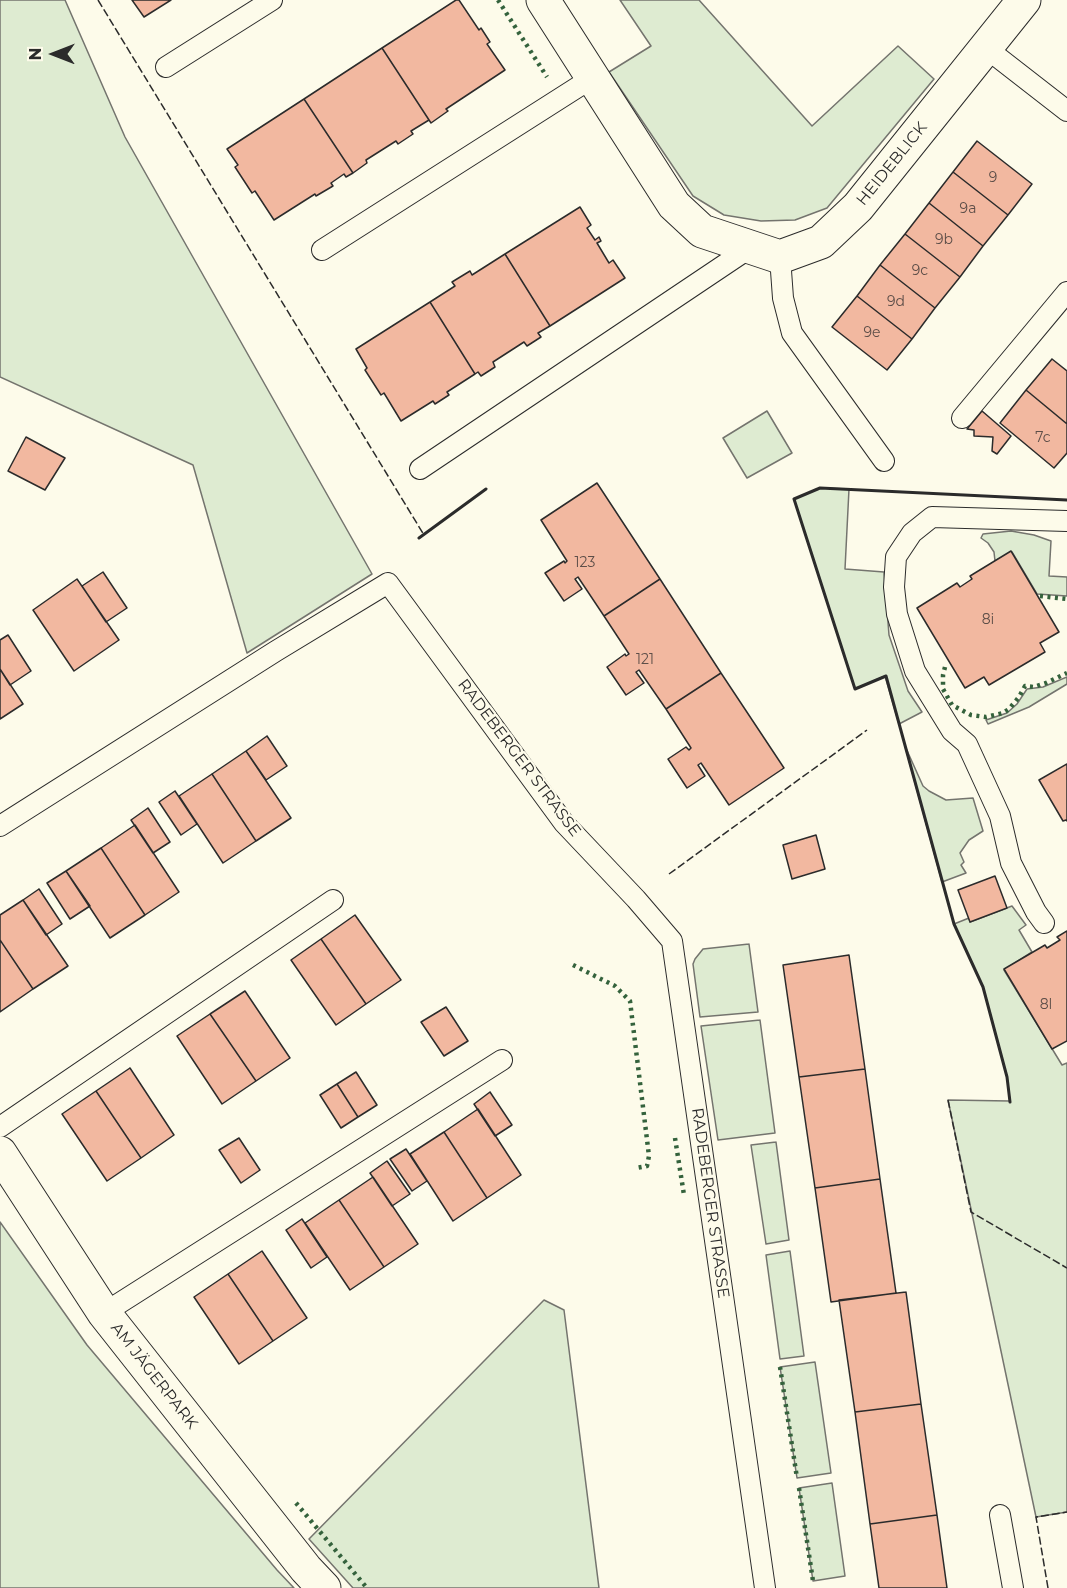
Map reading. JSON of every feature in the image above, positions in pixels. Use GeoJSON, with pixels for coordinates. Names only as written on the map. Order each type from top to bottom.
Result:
{"type":"FeatureCollection","features":[{"type":"Feature","properties":{"kind":"street"},"geometry":{"type":"LineString","coordinates":[[543,0],[674,205],[702,231],[766,252]]}},
{"type":"Feature","properties":{"kind":"street","name":"HEIDEBLICK"},"geometry":{"type":"LineString","coordinates":[[766,252],[821,242],[858,207],[1024,0]]}},
{"type":"Feature","properties":{"kind":"street","name":"AM JÄGERPARK"},"geometry":{"type":"LineString","coordinates":[[0,1153],[104,1313],[306,1569],[324,1588]]}},
{"type":"Feature","properties":{"kind":"lane"},"geometry":{"type":"LineString","coordinates":[[166,67],[272,0]]}},
{"type":"Feature","properties":{"kind":"lane"},"geometry":{"type":"LineString","coordinates":[[986,48],[1067,111]]}},
{"type":"Feature","properties":{"kind":"lane"},"geometry":{"type":"LineString","coordinates":[[322,250],[592,78]]}},
{"type":"Feature","properties":{"kind":"lane"},"geometry":{"type":"LineString","coordinates":[[420,469],[766,252],[783,298],[792,333],[884,461]]}},
{"type":"Feature","properties":{"kind":"lane"},"geometry":{"type":"LineString","coordinates":[[962,418],[1067,292]]}},
{"type":"Feature","properties":{"kind":"lane"},"geometry":{"type":"LineString","coordinates":[[1044,923],[1011,863],[1000,816],[967,744],[951,731],[915,671],[897,614],[894,587],[896,557],[912,533],[932,517],[1067,521]]}},
{"type":"Feature","properties":{"kind":"lane","name":"RADEBERGER STRASSE"},"geometry":{"type":"LineString","coordinates":[[0,826],[388,583],[564,823],[636,899],[672,941],[765,1588]]}},
{"type":"Feature","properties":{"kind":"lane"},"geometry":{"type":"LineString","coordinates":[[0,1127],[333,900]]}},
{"type":"Feature","properties":{"kind":"lane"},"geometry":{"type":"LineString","coordinates":[[104,1313],[502,1060]]}},
{"type":"Feature","properties":{"kind":"lane"},"geometry":{"type":"LineString","coordinates":[[1000,1515],[1012,1588]]}},
{"type":"Feature","properties":{"kind":"green space"},"geometry":{"type":"Polygon","coordinates":[[[0,0],[65,0],[125,137],[372,574],[247,653],[193,465],[0,377],[0,0]]]}},
{"type":"Feature","properties":{"kind":"green space"},"geometry":{"type":"Polygon","coordinates":[[[620,0],[699,0],[812,126],[898,46],[934,79],[827,208],[795,220],[761,221],[724,215],[693,196],[609,72],[651,46],[620,0]]]}},
{"type":"Feature","properties":{"kind":"green space"},"geometry":{"type":"Polygon","coordinates":[[[767,411],[792,453],[747,478],[723,438],[767,411]]]}},
{"type":"Feature","properties":{"kind":"green space"},"geometry":{"type":"Polygon","coordinates":[[[820,488],[849,489],[845,569],[884,572],[889,635],[908,691],[922,712],[899,724],[885,676],[855,689],[794,499],[820,488]]]}},
{"type":"Feature","properties":{"kind":"green space"},"geometry":{"type":"Polygon","coordinates":[[[1011,531],[1051,541],[1049,576],[1067,577],[1067,596],[1037,594],[1012,552],[995,561],[994,552],[981,538],[983,534],[1011,531]]]}},
{"type":"Feature","properties":{"kind":"green space"},"geometry":{"type":"Polygon","coordinates":[[[1067,677],[1067,684],[1029,707],[988,724],[986,720],[1007,713],[1017,704],[1027,689],[1043,687],[1067,677]]]}},
{"type":"Feature","properties":{"kind":"green space"},"geometry":{"type":"Polygon","coordinates":[[[905,746],[923,786],[929,791],[946,800],[973,798],[983,831],[969,840],[960,853],[964,862],[961,865],[966,873],[942,882],[905,746]]]}},
{"type":"Feature","properties":{"kind":"green space"},"geometry":{"type":"Polygon","coordinates":[[[1012,906],[1026,925],[1019,930],[1032,952],[1004,970],[1062,1065],[1067,1063],[1067,1512],[1036,1517],[948,1100],[1010,1101],[1007,1077],[983,987],[954,924],[969,918],[970,922],[1012,906]]]}},
{"type":"Feature","properties":{"kind":"green space"},"geometry":{"type":"Polygon","coordinates":[[[749,944],[758,1012],[700,1017],[693,964],[695,959],[703,949],[749,944]]]}},
{"type":"Feature","properties":{"kind":"green space"},"geometry":{"type":"Polygon","coordinates":[[[760,1020],[775,1133],[718,1140],[701,1026],[760,1020]]]}},
{"type":"Feature","properties":{"kind":"green space"},"geometry":{"type":"Polygon","coordinates":[[[776,1142],[789,1240],[766,1244],[751,1145],[776,1142]]]}},
{"type":"Feature","properties":{"kind":"green space"},"geometry":{"type":"Polygon","coordinates":[[[0,1222],[87,1345],[294,1588],[0,1588],[0,1222]]]}},
{"type":"Feature","properties":{"kind":"green space"},"geometry":{"type":"Polygon","coordinates":[[[790,1251],[804,1356],[780,1359],[766,1255],[790,1251]]]}},
{"type":"Feature","properties":{"kind":"green space"},"geometry":{"type":"Polygon","coordinates":[[[544,1300],[564,1310],[599,1588],[353,1588],[309,1539],[544,1300]]]}},
{"type":"Feature","properties":{"kind":"green space"},"geometry":{"type":"Polygon","coordinates":[[[815,1362],[831,1473],[797,1478],[780,1367],[815,1362]]]}},
{"type":"Feature","properties":{"kind":"green space"},"geometry":{"type":"Polygon","coordinates":[[[832,1483],[845,1576],[813,1581],[799,1488],[832,1483]]]}},
{"type":"Feature","properties":{"kind":"building"},"geometry":{"type":"Polygon","coordinates":[[[132,0],[171,0],[144,17],[132,0]]]}},
{"type":"Feature","properties":{"kind":"building"},"geometry":{"type":"Polygon","coordinates":[[[459,0],[479,30],[481,28],[490,42],[487,44],[505,70],[446,109],[448,111],[431,123],[382,48],[459,0]]]}},
{"type":"Feature","properties":{"kind":"building"},"geometry":{"type":"Polygon","coordinates":[[[382,48],[429,120],[411,131],[413,134],[398,144],[396,141],[366,160],[367,163],[353,173],[304,99],[382,48]]]}},
{"type":"Feature","properties":{"kind":"building"},"geometry":{"type":"Polygon","coordinates":[[[304,99],[353,173],[346,177],[344,174],[331,183],[333,186],[316,196],[315,194],[274,220],[255,191],[252,193],[235,167],[238,165],[227,149],[304,99]]]}},
{"type":"Feature","properties":{"kind":"building"},"geometry":{"type":"Polygon","coordinates":[[[977,141],[1032,184],[1008,215],[953,172],[977,141]]]}},
{"type":"Feature","properties":{"kind":"building"},"geometry":{"type":"Polygon","coordinates":[[[953,172],[1008,215],[983,246],[929,203],[953,172]]]}},
{"type":"Feature","properties":{"kind":"building"},"geometry":{"type":"Polygon","coordinates":[[[929,203],[983,246],[960,277],[905,234],[929,203]]]}},
{"type":"Feature","properties":{"kind":"building"},"geometry":{"type":"Polygon","coordinates":[[[580,207],[591,225],[587,228],[595,240],[599,237],[601,241],[597,243],[609,263],[613,260],[625,278],[550,326],[505,254],[580,207]]]}},
{"type":"Feature","properties":{"kind":"building"},"geometry":{"type":"Polygon","coordinates":[[[905,234],[960,277],[935,308],[880,265],[905,234]]]}},
{"type":"Feature","properties":{"kind":"building"},"geometry":{"type":"Polygon","coordinates":[[[505,254],[550,326],[538,333],[541,337],[527,346],[524,342],[493,362],[495,367],[481,376],[478,372],[475,374],[430,302],[455,286],[452,282],[470,271],[472,275],[505,254]]]}},
{"type":"Feature","properties":{"kind":"building"},"geometry":{"type":"Polygon","coordinates":[[[880,265],[935,308],[912,339],[857,296],[880,265]]]}},
{"type":"Feature","properties":{"kind":"building"},"geometry":{"type":"Polygon","coordinates":[[[857,296],[912,339],[887,370],[832,327],[857,296]]]}},
{"type":"Feature","properties":{"kind":"building"},"geometry":{"type":"Polygon","coordinates":[[[430,302],[475,374],[447,392],[449,395],[435,404],[433,401],[401,421],[384,393],[381,395],[365,370],[367,368],[356,349],[430,302]]]}},
{"type":"Feature","properties":{"kind":"building"},"geometry":{"type":"Polygon","coordinates":[[[1052,359],[1067,371],[1067,424],[1026,390],[1052,359]]]}},
{"type":"Feature","properties":{"kind":"building"},"geometry":{"type":"Polygon","coordinates":[[[1026,390],[1067,424],[1067,453],[1054,468],[1000,423],[1026,390]]]}},
{"type":"Feature","properties":{"kind":"building"},"geometry":{"type":"Polygon","coordinates":[[[982,411],[1011,436],[997,454],[992,451],[993,437],[974,436],[974,430],[967,429],[982,411]]]}},
{"type":"Feature","properties":{"kind":"building"},"geometry":{"type":"Polygon","coordinates":[[[26,437],[65,458],[45,490],[8,471],[26,437]]]}},
{"type":"Feature","properties":{"kind":"building"},"geometry":{"type":"Polygon","coordinates":[[[597,483],[660,579],[604,616],[578,577],[575,579],[582,589],[564,601],[545,573],[567,561],[541,520],[597,483]]]}},
{"type":"Feature","properties":{"kind":"building"},"geometry":{"type":"Polygon","coordinates":[[[1011,551],[1059,632],[1040,643],[1045,652],[989,685],[984,677],[965,688],[917,608],[957,583],[960,587],[972,579],[970,576],[1011,551]]]}},
{"type":"Feature","properties":{"kind":"building"},"geometry":{"type":"Polygon","coordinates":[[[103,572],[127,608],[106,622],[82,586],[103,572]]]}},
{"type":"Feature","properties":{"kind":"building"},"geometry":{"type":"Polygon","coordinates":[[[77,579],[119,640],[74,671],[33,610],[77,579]]]}},
{"type":"Feature","properties":{"kind":"building"},"geometry":{"type":"Polygon","coordinates":[[[660,579],[721,673],[666,709],[639,670],[636,672],[644,683],[626,695],[607,667],[625,654],[626,656],[629,654],[604,616],[660,579]]]}},
{"type":"Feature","properties":{"kind":"building"},"geometry":{"type":"Polygon","coordinates":[[[8,635],[31,671],[10,685],[0,669],[0,640],[8,635]]]}},
{"type":"Feature","properties":{"kind":"building"},"geometry":{"type":"Polygon","coordinates":[[[0,669],[23,704],[0,719],[0,669]]]}},
{"type":"Feature","properties":{"kind":"building"},"geometry":{"type":"Polygon","coordinates":[[[721,673],[784,768],[729,805],[701,763],[698,765],[705,776],[687,788],[668,759],[686,747],[689,750],[691,748],[666,709],[721,673]]]}},
{"type":"Feature","properties":{"kind":"building"},"geometry":{"type":"Polygon","coordinates":[[[267,736],[287,766],[266,780],[246,751],[267,736]]]}},
{"type":"Feature","properties":{"kind":"building"},"geometry":{"type":"Polygon","coordinates":[[[246,751],[291,818],[256,841],[212,774],[246,751]]]}},
{"type":"Feature","properties":{"kind":"building"},"geometry":{"type":"Polygon","coordinates":[[[1067,764],[1067,821],[1063,821],[1039,780],[1067,764]]]}},
{"type":"Feature","properties":{"kind":"building"},"geometry":{"type":"Polygon","coordinates":[[[212,774],[256,841],[223,863],[179,796],[212,774]]]}},
{"type":"Feature","properties":{"kind":"building"},"geometry":{"type":"Polygon","coordinates":[[[175,791],[197,824],[181,835],[159,802],[175,791]]]}},
{"type":"Feature","properties":{"kind":"building"},"geometry":{"type":"Polygon","coordinates":[[[148,808],[170,842],[153,853],[131,820],[148,808]]]}},
{"type":"Feature","properties":{"kind":"building"},"geometry":{"type":"Polygon","coordinates":[[[135,825],[179,892],[145,915],[101,848],[135,825]]]}},
{"type":"Feature","properties":{"kind":"building"},"geometry":{"type":"Polygon","coordinates":[[[816,835],[825,869],[792,879],[783,845],[816,835]]]}},
{"type":"Feature","properties":{"kind":"building"},"geometry":{"type":"Polygon","coordinates":[[[101,848],[145,915],[110,938],[66,871],[101,848]]]}},
{"type":"Feature","properties":{"kind":"building"},"geometry":{"type":"Polygon","coordinates":[[[66,871],[90,906],[70,919],[47,883],[66,871]]]}},
{"type":"Feature","properties":{"kind":"building"},"geometry":{"type":"Polygon","coordinates":[[[995,876],[1007,908],[970,922],[958,890],[995,876]]]}},
{"type":"Feature","properties":{"kind":"building"},"geometry":{"type":"Polygon","coordinates":[[[39,889],[62,924],[46,935],[23,900],[39,889]]]}},
{"type":"Feature","properties":{"kind":"building"},"geometry":{"type":"Polygon","coordinates":[[[23,900],[68,966],[33,989],[0,940],[0,915],[23,900]]]}},
{"type":"Feature","properties":{"kind":"building"},"geometry":{"type":"Polygon","coordinates":[[[355,915],[401,980],[366,1004],[321,939],[355,915]]]}},
{"type":"Feature","properties":{"kind":"building"},"geometry":{"type":"Polygon","coordinates":[[[1067,931],[1067,1041],[1052,1049],[1004,969],[1045,945],[1047,948],[1060,940],[1057,937],[1067,931]]]}},
{"type":"Feature","properties":{"kind":"building"},"geometry":{"type":"Polygon","coordinates":[[[321,939],[366,1004],[336,1025],[291,960],[321,939]]]}},
{"type":"Feature","properties":{"kind":"building"},"geometry":{"type":"Polygon","coordinates":[[[0,940],[33,989],[0,1012],[0,940]]]}},
{"type":"Feature","properties":{"kind":"building"},"geometry":{"type":"Polygon","coordinates":[[[849,955],[865,1069],[799,1077],[783,965],[849,955]]]}},
{"type":"Feature","properties":{"kind":"building"},"geometry":{"type":"Polygon","coordinates":[[[245,991],[290,1058],[256,1081],[210,1014],[245,991]]]}},
{"type":"Feature","properties":{"kind":"building"},"geometry":{"type":"Polygon","coordinates":[[[446,1007],[468,1041],[444,1056],[421,1022],[446,1007]]]}},
{"type":"Feature","properties":{"kind":"building"},"geometry":{"type":"Polygon","coordinates":[[[210,1014],[256,1081],[222,1104],[177,1036],[210,1014]]]}},
{"type":"Feature","properties":{"kind":"building"},"geometry":{"type":"Polygon","coordinates":[[[130,1068],[174,1135],[141,1158],[96,1091],[130,1068]]]}},
{"type":"Feature","properties":{"kind":"building"},"geometry":{"type":"Polygon","coordinates":[[[865,1069],[880,1179],[815,1188],[799,1077],[865,1069]]]}},
{"type":"Feature","properties":{"kind":"building"},"geometry":{"type":"Polygon","coordinates":[[[356,1072],[377,1105],[358,1117],[337,1084],[356,1072]]]}},
{"type":"Feature","properties":{"kind":"building"},"geometry":{"type":"Polygon","coordinates":[[[337,1084],[358,1117],[341,1128],[320,1095],[337,1084]]]}},
{"type":"Feature","properties":{"kind":"building"},"geometry":{"type":"Polygon","coordinates":[[[96,1091],[141,1158],[107,1181],[62,1114],[96,1091]]]}},
{"type":"Feature","properties":{"kind":"building"},"geometry":{"type":"Polygon","coordinates":[[[490,1092],[512,1125],[495,1136],[474,1104],[490,1092]]]}},
{"type":"Feature","properties":{"kind":"building"},"geometry":{"type":"Polygon","coordinates":[[[478,1109],[521,1175],[487,1198],[444,1132],[478,1109]]]}},
{"type":"Feature","properties":{"kind":"building"},"geometry":{"type":"Polygon","coordinates":[[[444,1132],[487,1198],[453,1221],[410,1154],[444,1132]]]}},
{"type":"Feature","properties":{"kind":"building"},"geometry":{"type":"Polygon","coordinates":[[[239,1138],[260,1170],[241,1183],[219,1150],[239,1138]]]}},
{"type":"Feature","properties":{"kind":"building"},"geometry":{"type":"Polygon","coordinates":[[[406,1149],[427,1181],[412,1191],[390,1159],[406,1149]]]}},
{"type":"Feature","properties":{"kind":"building"},"geometry":{"type":"Polygon","coordinates":[[[387,1161],[410,1194],[392,1206],[370,1173],[387,1161]]]}},
{"type":"Feature","properties":{"kind":"building"},"geometry":{"type":"Polygon","coordinates":[[[373,1177],[418,1244],[384,1267],[339,1200],[373,1177]]]}},
{"type":"Feature","properties":{"kind":"building"},"geometry":{"type":"Polygon","coordinates":[[[880,1179],[896,1293],[831,1302],[815,1188],[880,1179]]]}},
{"type":"Feature","properties":{"kind":"building"},"geometry":{"type":"Polygon","coordinates":[[[339,1200],[384,1267],[350,1290],[305,1223],[339,1200]]]}},
{"type":"Feature","properties":{"kind":"building"},"geometry":{"type":"Polygon","coordinates":[[[302,1219],[327,1257],[311,1268],[286,1230],[302,1219]]]}},
{"type":"Feature","properties":{"kind":"building"},"geometry":{"type":"Polygon","coordinates":[[[262,1251],[307,1318],[273,1341],[228,1274],[262,1251]]]}},
{"type":"Feature","properties":{"kind":"building"},"geometry":{"type":"Polygon","coordinates":[[[228,1274],[273,1341],[239,1364],[194,1297],[228,1274]]]}},
{"type":"Feature","properties":{"kind":"building"},"geometry":{"type":"Polygon","coordinates":[[[906,1292],[921,1404],[855,1412],[839,1300],[906,1292]]]}},
{"type":"Feature","properties":{"kind":"building"},"geometry":{"type":"Polygon","coordinates":[[[921,1404],[937,1515],[870,1524],[855,1412],[921,1404]]]}},
{"type":"Feature","properties":{"kind":"building"},"geometry":{"type":"Polygon","coordinates":[[[937,1515],[947,1588],[879,1588],[870,1524],[937,1515]]]}},
{"type":"Feature","properties":{"kind":"hedge"},"geometry":{"type":"LineString","coordinates":[[498,0],[547,77]]}},
{"type":"Feature","properties":{"kind":"hedge"},"geometry":{"type":"LineString","coordinates":[[1040,596],[1067,599]]}},
{"type":"Feature","properties":{"kind":"hedge"},"geometry":{"type":"LineString","coordinates":[[945,667],[943,689],[952,705],[971,715],[986,717],[1003,713],[1009,709],[1025,686],[1034,687],[1067,673]]}},
{"type":"Feature","properties":{"kind":"hedge"},"geometry":{"type":"LineString","coordinates":[[573,965],[615,986],[630,1001],[649,1156],[647,1166],[636,1168]]}},
{"type":"Feature","properties":{"kind":"hedge"},"geometry":{"type":"LineString","coordinates":[[675,1138],[684,1195]]}},
{"type":"Feature","properties":{"kind":"hedge"},"geometry":{"type":"LineString","coordinates":[[780,1367],[797,1478]]}},
{"type":"Feature","properties":{"kind":"hedge"},"geometry":{"type":"LineString","coordinates":[[799,1488],[813,1581]]}},
{"type":"Feature","properties":{"kind":"hedge"},"geometry":{"type":"LineString","coordinates":[[296,1503],[367,1588]]}},
{"type":"Feature","properties":{"kind":"fence"},"geometry":{"type":"LineString","coordinates":[[98,0],[424,535]]}},
{"type":"Feature","properties":{"kind":"fence"},"geometry":{"type":"LineString","coordinates":[[669,874],[867,730]]}},
{"type":"Feature","properties":{"kind":"fence"},"geometry":{"type":"LineString","coordinates":[[948,1100],[971,1212],[1067,1268]]}},
{"type":"Feature","properties":{"kind":"fence"},"geometry":{"type":"LineString","coordinates":[[1048,1588],[1036,1517],[1067,1512]]}},
{"type":"Feature","properties":{"kind":"wall"},"geometry":{"type":"LineString","coordinates":[[1010,1102],[1007,1077],[983,987],[954,924],[886,676],[855,689],[794,499],[820,488],[1067,500]]}},
{"type":"Feature","properties":{"kind":"wall"},"geometry":{"type":"LineString","coordinates":[[419,538],[486,489]]}}]}
